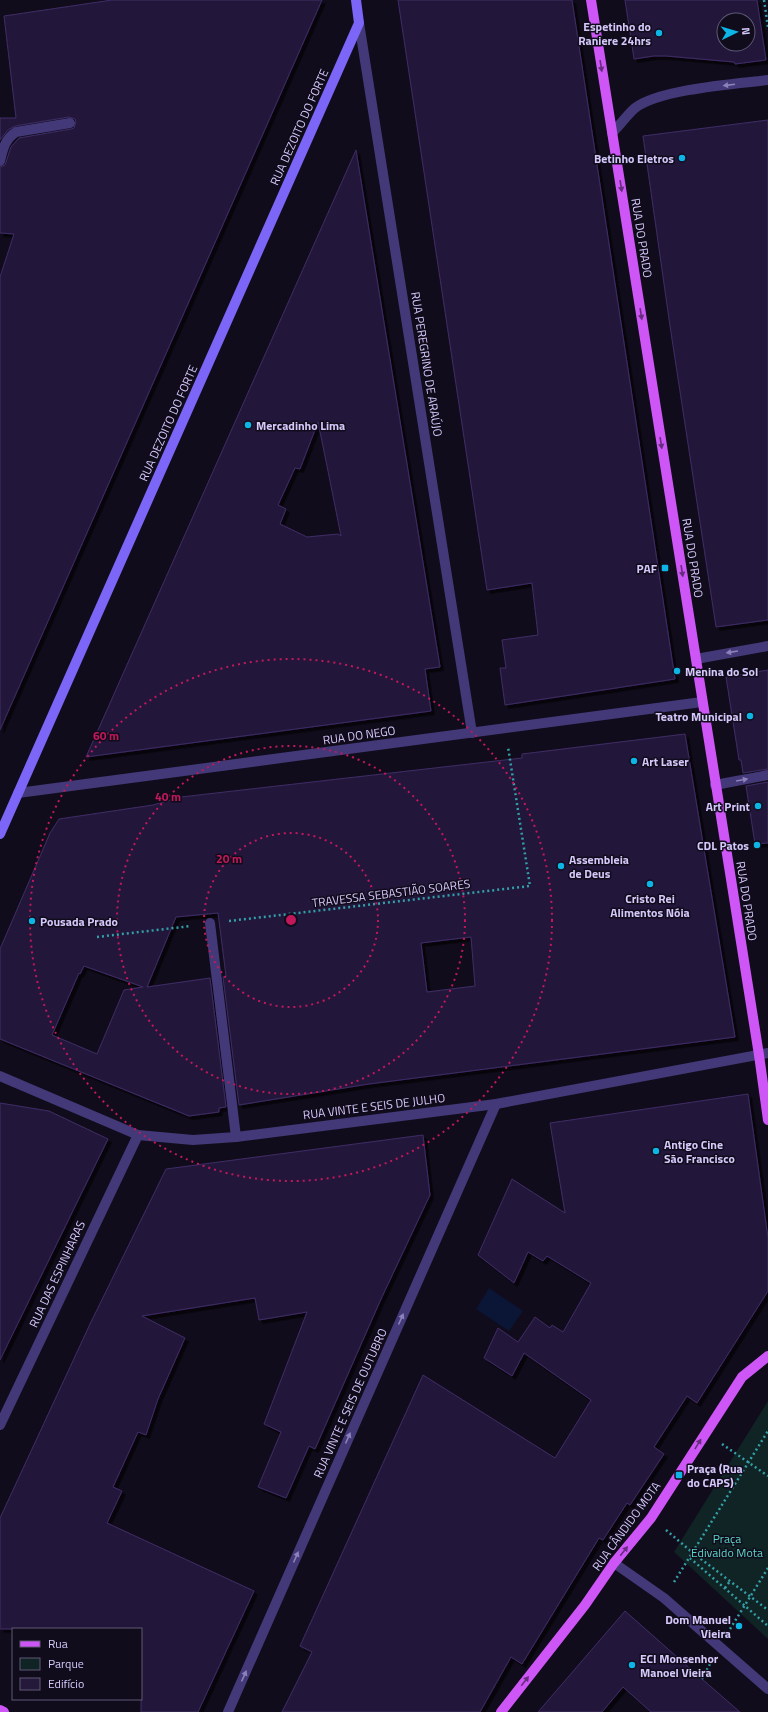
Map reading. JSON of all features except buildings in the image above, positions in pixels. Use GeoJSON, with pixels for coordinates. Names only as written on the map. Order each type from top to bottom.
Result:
{"type":"FeatureCollection","features":[{"type":"Feature","properties":{"kind":"main road","name":"RUA PEREGRINO DE ARAÚJO"},"geometry":{"type":"LineString","coordinates":[[356,0],[359,23]]}},
{"type":"Feature","properties":{"kind":"main road","name":"RUA DO PRADO"},"geometry":{"type":"LineString","coordinates":[[591,0],[702,702],[763,1054],[768,1120]]}},
{"type":"Feature","properties":{"kind":"main road","name":"RUA DEZOITO DO FORTE"},"geometry":{"type":"LineString","coordinates":[[0,834],[359,23]]}},
{"type":"Feature","properties":{"kind":"main road","name":"RUA CÂNDIDO MOTA"},"geometry":{"type":"LineString","coordinates":[[501,1712],[585,1605],[614,1563],[651,1518],[742,1376],[768,1356]]}},
{"type":"Feature","properties":{"kind":"main road"},"geometry":{"type":"LineString","coordinates":[[0,1710],[4,1712]]}},
{"type":"Feature","properties":{"kind":"street","name":"RUA PEREGRINO DE ARAÚJO"},"geometry":{"type":"LineString","coordinates":[[359,23],[472,733]]}},
{"type":"Feature","properties":{"kind":"street"},"geometry":{"type":"LineString","coordinates":[[612,133],[636,108],[654,98],[709,87],[768,80]]}},
{"type":"Feature","properties":{"kind":"street"},"geometry":{"type":"LineString","coordinates":[[0,161],[9,136],[16,132],[70,124]]}},
{"type":"Feature","properties":{"kind":"street"},"geometry":{"type":"LineString","coordinates":[[696,659],[768,646]]}},
{"type":"Feature","properties":{"kind":"street","name":"RUA DO NEGO"},"geometry":{"type":"LineString","coordinates":[[18,793],[702,702]]}},
{"type":"Feature","properties":{"kind":"street"},"geometry":{"type":"LineString","coordinates":[[716,785],[768,775]]}},
{"type":"Feature","properties":{"kind":"street"},"geometry":{"type":"LineString","coordinates":[[210,923],[236,1137]]}},
{"type":"Feature","properties":{"kind":"street","name":"RUA VINTE E SEIS DE JULHO"},"geometry":{"type":"LineString","coordinates":[[0,1076],[138,1135],[193,1140],[236,1137],[496,1104],[763,1054]]}},
{"type":"Feature","properties":{"kind":"street","name":"RUA VINTE E SEIS DE OUTUBRO"},"geometry":{"type":"LineString","coordinates":[[228,1712],[496,1104]]}},
{"type":"Feature","properties":{"kind":"street","name":"RUA DAS ESPINHARAS"},"geometry":{"type":"LineString","coordinates":[[0,1425],[138,1135]]}},
{"type":"Feature","properties":{"kind":"street"},"geometry":{"type":"LineString","coordinates":[[614,1563],[664,1598],[768,1689]]}},
{"type":"Feature","properties":{"kind":"path"},"geometry":{"type":"LineString","coordinates":[[764,0],[768,27]]}},
{"type":"Feature","properties":{"kind":"path","name":"TRAVESSA SEBASTIÃO SOARES"},"geometry":{"type":"LineString","coordinates":[[97,937],[530,886],[505,729]]}},
{"type":"Feature","properties":{"kind":"path"},"geometry":{"type":"LineString","coordinates":[[664,1598],[768,1431]]}},
{"type":"Feature","properties":{"kind":"path"},"geometry":{"type":"LineString","coordinates":[[705,1432],[768,1476]]}},
{"type":"Feature","properties":{"kind":"path"},"geometry":{"type":"LineString","coordinates":[[651,1518],[693,1553],[768,1610]]}},
{"type":"Feature","properties":{"kind":"path"},"geometry":{"type":"LineString","coordinates":[[690,1558],[768,1624]]}},
{"type":"Feature","properties":{"kind":"path"},"geometry":{"type":"LineString","coordinates":[[705,1571],[709,1565]]}},
{"type":"Feature","properties":{"kind":"path"},"geometry":{"type":"LineString","coordinates":[[744,1605],[768,1568]]}},
{"type":"Feature","properties":{"kind":"path"},"geometry":{"type":"LineString","coordinates":[[725,1588],[730,1581]]}},
{"type":"Feature","properties":{"kind":"green space","name":"Praça Edivaldo Mota"},"geometry":{"type":"Polygon","coordinates":[[[768,1401],[768,1639],[674,1552],[768,1401]]]}},
{"type":"Feature","properties":{"kind":"water"},"geometry":{"type":"Polygon","coordinates":[[[489,1288],[523,1311],[509,1331],[476,1309],[489,1288]]]}},
{"type":"Feature","properties":{"kind":"place","name":"Espetinho do Raniere 24hrs"},"geometry":{"type":"Point","coordinates":[659,33]}},
{"type":"Feature","properties":{"kind":"place","name":"Betinho Eletros"},"geometry":{"type":"Point","coordinates":[682,158]}},
{"type":"Feature","properties":{"kind":"place","name":"Mercadinho Lima"},"geometry":{"type":"Point","coordinates":[248,425]}},
{"type":"Feature","properties":{"kind":"place","name":"PAF"},"geometry":{"type":"Point","coordinates":[665,568]}},
{"type":"Feature","properties":{"kind":"place","name":"Menina do Sol"},"geometry":{"type":"Point","coordinates":[677,671]}},
{"type":"Feature","properties":{"kind":"place","name":"Teatro Municipal"},"geometry":{"type":"Point","coordinates":[750,716]}},
{"type":"Feature","properties":{"kind":"place","name":"Art Laser"},"geometry":{"type":"Point","coordinates":[634,761]}},
{"type":"Feature","properties":{"kind":"place","name":"Art Print"},"geometry":{"type":"Point","coordinates":[758,806]}},
{"type":"Feature","properties":{"kind":"place","name":"CDL Patos"},"geometry":{"type":"Point","coordinates":[757,845]}},
{"type":"Feature","properties":{"kind":"place","name":"Assembleia de Deus"},"geometry":{"type":"Point","coordinates":[561,866]}},
{"type":"Feature","properties":{"kind":"place","name":"Cristo Rei Alimentos Nóia"},"geometry":{"type":"Point","coordinates":[650,884]}},
{"type":"Feature","properties":{"kind":"place","name":"Pousada Prado"},"geometry":{"type":"Point","coordinates":[32,921]}},
{"type":"Feature","properties":{"kind":"place","name":"Antigo Cine São Francisco"},"geometry":{"type":"Point","coordinates":[656,1151]}},
{"type":"Feature","properties":{"kind":"place","name":"Praça (Rua do CAPS)"},"geometry":{"type":"Point","coordinates":[679,1475]}},
{"type":"Feature","properties":{"kind":"place","name":"Dom Manuel Vieira"},"geometry":{"type":"Point","coordinates":[739,1626]}},
{"type":"Feature","properties":{"kind":"place","name":"ECI Monsenhor Manoel Vieira"},"geometry":{"type":"Point","coordinates":[632,1665]}}]}
